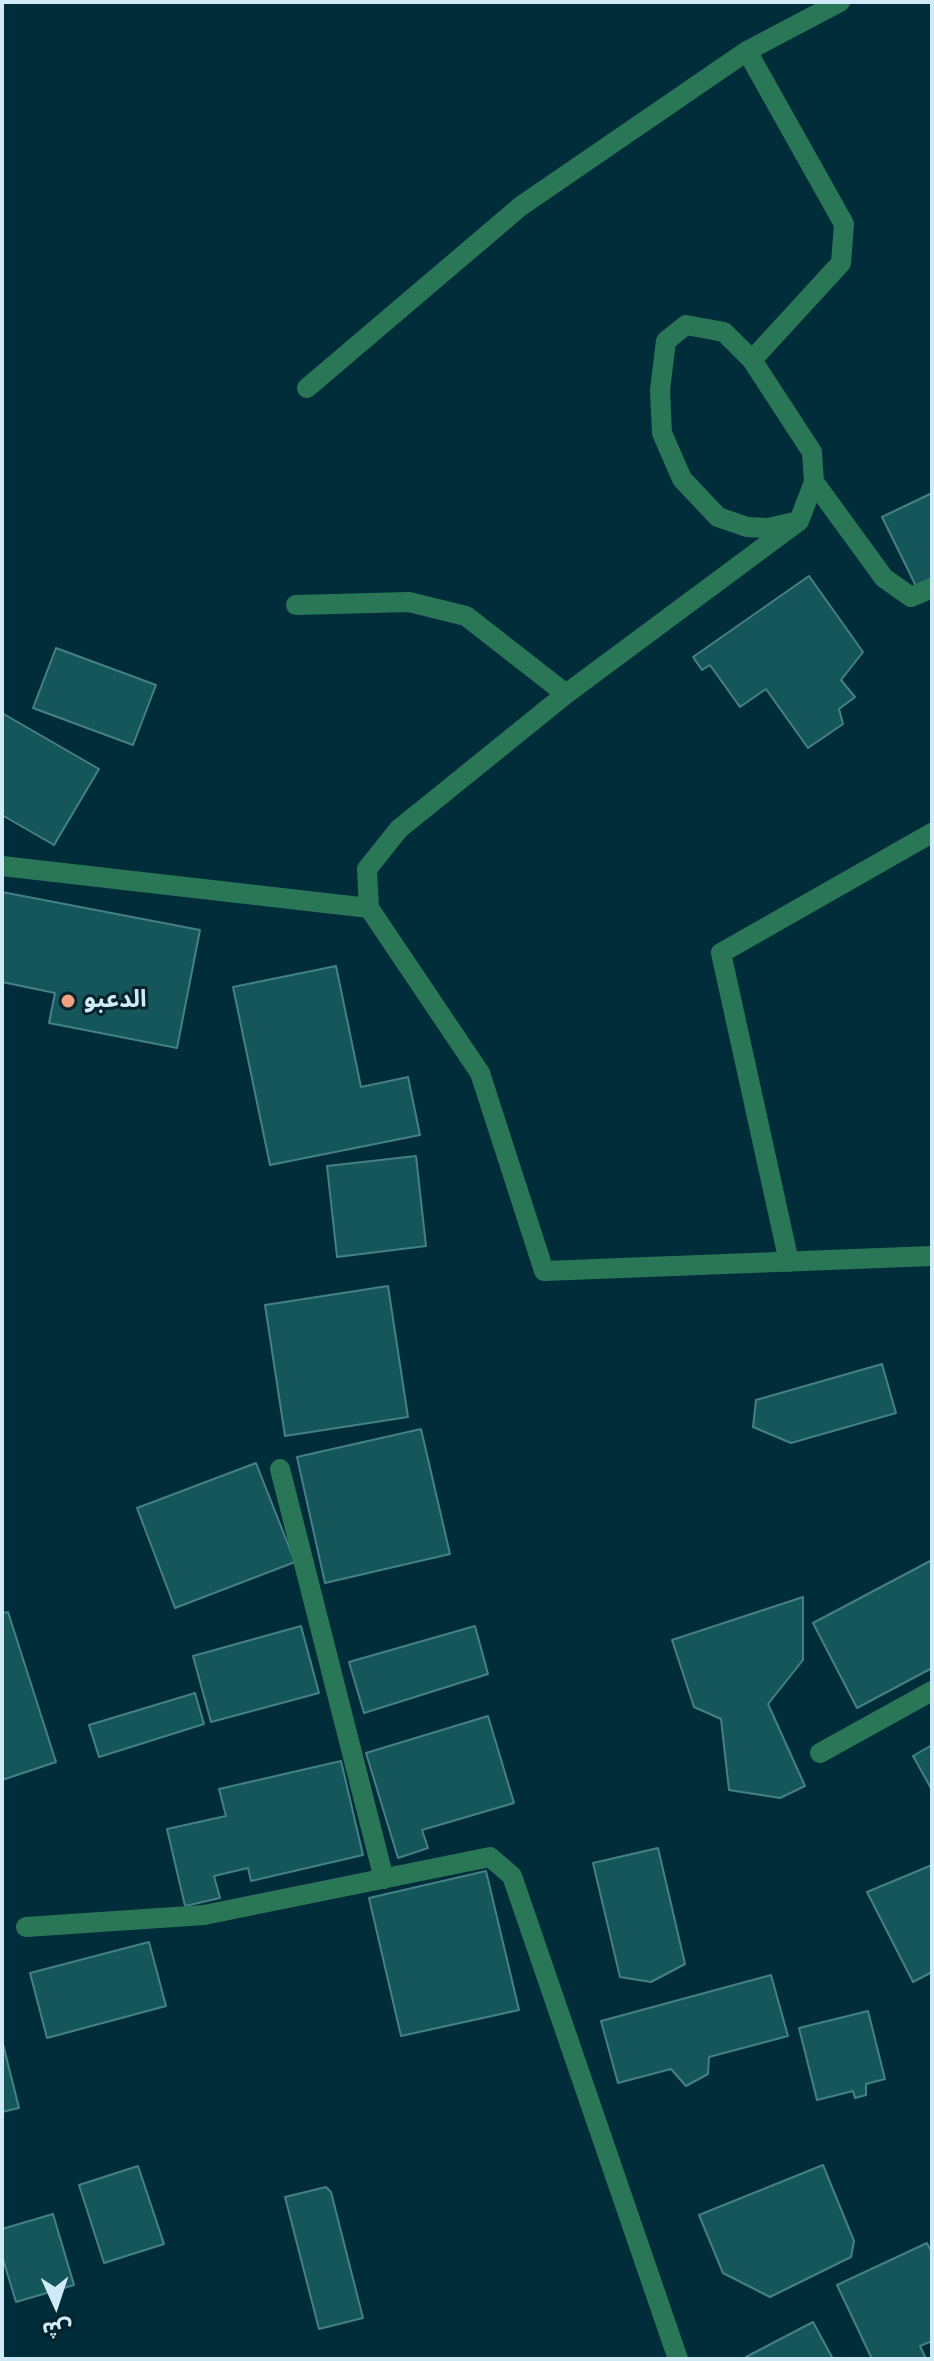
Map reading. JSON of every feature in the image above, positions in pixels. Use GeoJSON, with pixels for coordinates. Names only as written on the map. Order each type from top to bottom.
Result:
{"type":"FeatureCollection","features":[{"type":"Feature","properties":{"kind":"street"},"geometry":{"type":"LineString","coordinates":[[307,388],[521,206],[747,51],[840,2]]}},
{"type":"Feature","properties":{"kind":"street"},"geometry":{"type":"LineString","coordinates":[[747,51],[844,224],[841,263],[752,360]]}},
{"type":"Feature","properties":{"kind":"street"},"geometry":{"type":"LineString","coordinates":[[799,521],[768,528],[747,527],[718,517],[682,479],[662,433],[660,390],[666,341],[686,325],[724,332],[752,360],[812,452],[814,482],[799,521],[566,694],[399,829],[367,869],[369,908],[480,1073],[544,1271],[932,1256]]}},
{"type":"Feature","properties":{"kind":"street"},"geometry":{"type":"LineString","coordinates":[[814,482],[884,578],[911,597],[932,588]]}},
{"type":"Feature","properties":{"kind":"street"},"geometry":{"type":"LineString","coordinates":[[296,605],[409,602],[466,616],[566,694]]}},
{"type":"Feature","properties":{"kind":"street"},"geometry":{"type":"LineString","coordinates":[[789,1262],[721,953],[932,833]]}},
{"type":"Feature","properties":{"kind":"street"},"geometry":{"type":"LineString","coordinates":[[2,866],[369,908]]}},
{"type":"Feature","properties":{"kind":"street"},"geometry":{"type":"LineString","coordinates":[[280,1469],[384,1879]]}},
{"type":"Feature","properties":{"kind":"street"},"geometry":{"type":"LineString","coordinates":[[820,1753],[932,1691]]}},
{"type":"Feature","properties":{"kind":"street"},"geometry":{"type":"LineString","coordinates":[[26,1927],[204,1915],[490,1857],[512,1876],[678,2359]]}},
{"type":"Feature","properties":{"kind":"building"},"geometry":{"type":"Polygon","coordinates":[[[932,493],[932,578],[916,586],[882,517],[932,493]]]}},
{"type":"Feature","properties":{"kind":"building"},"geometry":{"type":"Polygon","coordinates":[[[809,576],[863,652],[841,680],[855,697],[839,709],[843,724],[808,748],[766,689],[740,707],[710,665],[702,670],[693,657],[809,576]]]}},
{"type":"Feature","properties":{"kind":"building"},"geometry":{"type":"Polygon","coordinates":[[[56,648],[156,685],[133,745],[33,708],[56,648]]]}},
{"type":"Feature","properties":{"kind":"building"},"geometry":{"type":"Polygon","coordinates":[[[2,713],[99,769],[54,845],[2,815],[2,713]]]}},
{"type":"Feature","properties":{"kind":"building"},"geometry":{"type":"Polygon","coordinates":[[[2,892],[200,930],[177,1048],[49,1023],[55,993],[2,982],[2,892]]]}},
{"type":"Feature","properties":{"kind":"building"},"geometry":{"type":"Polygon","coordinates":[[[336,966],[361,1087],[408,1077],[420,1135],[270,1165],[233,987],[336,966]]]}},
{"type":"Feature","properties":{"kind":"building"},"geometry":{"type":"Polygon","coordinates":[[[416,1156],[426,1246],[337,1257],[327,1166],[416,1156]]]}},
{"type":"Feature","properties":{"kind":"building"},"geometry":{"type":"Polygon","coordinates":[[[388,1286],[408,1417],[285,1436],[265,1305],[388,1286]]]}},
{"type":"Feature","properties":{"kind":"building"},"geometry":{"type":"Polygon","coordinates":[[[882,1364],[896,1413],[791,1443],[753,1427],[756,1400],[882,1364]]]}},
{"type":"Feature","properties":{"kind":"building"},"geometry":{"type":"Polygon","coordinates":[[[421,1429],[450,1554],[325,1583],[297,1457],[421,1429]]]}},
{"type":"Feature","properties":{"kind":"building"},"geometry":{"type":"Polygon","coordinates":[[[256,1463],[295,1562],[175,1608],[137,1508],[256,1463]]]}},
{"type":"Feature","properties":{"kind":"building"},"geometry":{"type":"Polygon","coordinates":[[[932,1560],[932,1668],[857,1708],[813,1623],[932,1560]]]}},
{"type":"Feature","properties":{"kind":"building"},"geometry":{"type":"Polygon","coordinates":[[[803,1597],[803,1660],[768,1704],[805,1786],[780,1798],[729,1790],[721,1719],[694,1707],[672,1640],[803,1597]]]}},
{"type":"Feature","properties":{"kind":"building"},"geometry":{"type":"Polygon","coordinates":[[[8,1612],[56,1762],[2,1780],[2,1613],[8,1612]]]}},
{"type":"Feature","properties":{"kind":"building"},"geometry":{"type":"Polygon","coordinates":[[[301,1626],[319,1693],[211,1722],[193,1656],[301,1626]]]}},
{"type":"Feature","properties":{"kind":"building"},"geometry":{"type":"Polygon","coordinates":[[[475,1626],[488,1674],[364,1713],[349,1662],[475,1626]]]}},
{"type":"Feature","properties":{"kind":"building"},"geometry":{"type":"Polygon","coordinates":[[[195,1693],[204,1724],[99,1757],[89,1725],[195,1693]]]}},
{"type":"Feature","properties":{"kind":"building"},"geometry":{"type":"Polygon","coordinates":[[[488,1716],[514,1803],[422,1830],[428,1848],[398,1858],[366,1753],[488,1716]]]}},
{"type":"Feature","properties":{"kind":"building"},"geometry":{"type":"Polygon","coordinates":[[[932,1745],[932,1790],[913,1756],[932,1745]]]}},
{"type":"Feature","properties":{"kind":"building"},"geometry":{"type":"Polygon","coordinates":[[[341,1761],[363,1855],[251,1881],[248,1868],[214,1876],[220,1898],[185,1906],[167,1829],[226,1816],[219,1789],[341,1761]]]}},
{"type":"Feature","properties":{"kind":"building"},"geometry":{"type":"Polygon","coordinates":[[[658,1848],[685,1964],[651,1982],[620,1977],[593,1863],[658,1848]]]}},
{"type":"Feature","properties":{"kind":"building"},"geometry":{"type":"Polygon","coordinates":[[[932,1865],[932,1972],[913,1982],[867,1892],[932,1865]]]}},
{"type":"Feature","properties":{"kind":"building"},"geometry":{"type":"Polygon","coordinates":[[[486,1871],[519,2010],[401,2036],[369,1898],[486,1871]]]}},
{"type":"Feature","properties":{"kind":"building"},"geometry":{"type":"Polygon","coordinates":[[[149,1942],[166,2006],[47,2038],[30,1973],[149,1942]]]}},
{"type":"Feature","properties":{"kind":"building"},"geometry":{"type":"Polygon","coordinates":[[[771,1975],[788,2036],[709,2057],[708,2074],[686,2086],[671,2069],[618,2083],[601,2021],[771,1975]]]}},
{"type":"Feature","properties":{"kind":"building"},"geometry":{"type":"Polygon","coordinates":[[[868,2011],[885,2079],[866,2084],[866,2095],[855,2098],[853,2091],[817,2100],[799,2028],[868,2011]]]}},
{"type":"Feature","properties":{"kind":"building"},"geometry":{"type":"Polygon","coordinates":[[[2,2040],[19,2108],[2,2112],[2,2040]]]}},
{"type":"Feature","properties":{"kind":"building"},"geometry":{"type":"Polygon","coordinates":[[[823,2165],[854,2241],[851,2257],[770,2297],[723,2273],[699,2215],[823,2165]]]}},
{"type":"Feature","properties":{"kind":"building"},"geometry":{"type":"Polygon","coordinates":[[[138,2166],[164,2244],[104,2263],[79,2185],[138,2166]]]}},
{"type":"Feature","properties":{"kind":"building"},"geometry":{"type":"Polygon","coordinates":[[[326,2187],[331,2192],[363,2318],[319,2329],[285,2197],[326,2187]]]}},
{"type":"Feature","properties":{"kind":"building"},"geometry":{"type":"Polygon","coordinates":[[[53,2214],[74,2285],[16,2302],[2,2256],[2,2229],[53,2214]]]}},
{"type":"Feature","properties":{"kind":"building"},"geometry":{"type":"Polygon","coordinates":[[[927,2243],[932,2253],[932,2341],[920,2346],[926,2359],[872,2359],[837,2285],[927,2243]]]}},
{"type":"Feature","properties":{"kind":"building"},"geometry":{"type":"Polygon","coordinates":[[[813,2322],[833,2359],[747,2359],[746,2357],[813,2322]]]}},
{"type":"Feature","properties":{"kind":"place","name":"الدعبو"},"geometry":{"type":"Point","coordinates":[68,1001]}}]}
